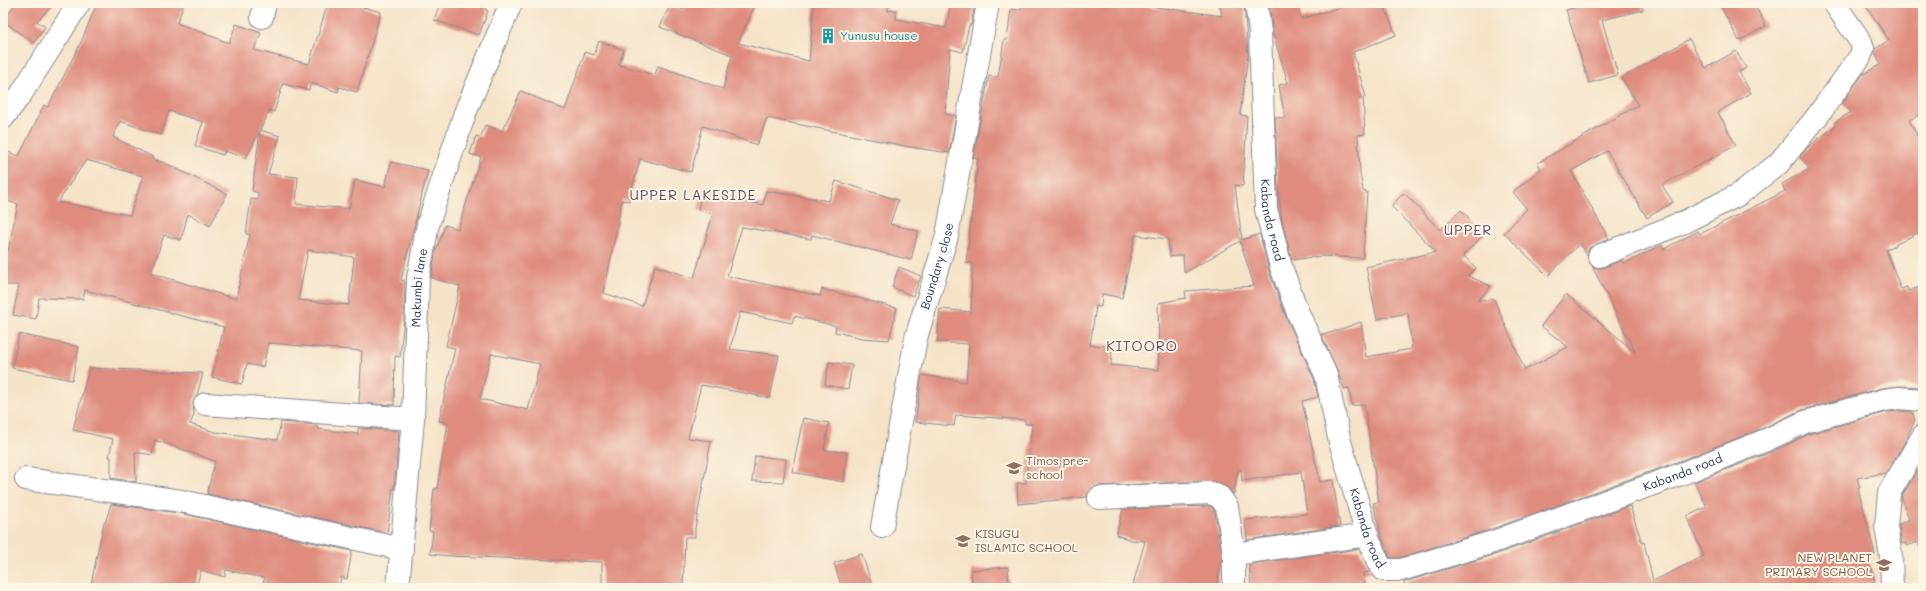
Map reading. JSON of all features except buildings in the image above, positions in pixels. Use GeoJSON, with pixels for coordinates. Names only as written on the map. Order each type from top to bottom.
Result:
{"type":"FeatureCollection","features":[{"type":"Feature","properties":{"kind":"street"},"geometry":{"type":"LineString","coordinates":[[3,118],[22,94],[79,3]]}},
{"type":"Feature","properties":{"kind":"street","name":"Makumbi lane"},"geometry":{"type":"LineString","coordinates":[[398,588],[413,420],[418,278],[428,224],[465,113],[511,3]]}},
{"type":"Feature","properties":{"kind":"street","name":"Boundary close"},"geometry":{"type":"LineString","coordinates":[[882,527],[916,338],[948,236],[988,3]]}},
{"type":"Feature","properties":{"kind":"street","name":"Kabanda road"},"geometry":{"type":"LineString","coordinates":[[1256,3],[1260,32],[1266,209],[1280,267],[1298,313],[1326,375],[1339,438],[1367,535],[1378,562],[1384,570],[1401,570],[1493,542],[1682,474],[1766,440],[1805,422],[1884,400],[1899,398],[1923,400]]}},
{"type":"Feature","properties":{"kind":"street"},"geometry":{"type":"LineString","coordinates":[[1599,256],[1684,222],[1738,195],[1778,164],[1816,118],[1860,57],[1863,49],[1861,42],[1834,3]]}},
{"type":"Feature","properties":{"kind":"street"},"geometry":{"type":"LineString","coordinates":[[206,404],[413,420]]}},
{"type":"Feature","properties":{"kind":"street"},"geometry":{"type":"LineString","coordinates":[[1892,588],[1891,556],[1886,527],[1889,494],[1923,436]]}},
{"type":"Feature","properties":{"kind":"street"},"geometry":{"type":"LineString","coordinates":[[26,479],[181,501],[402,548]]}},
{"type":"Feature","properties":{"kind":"street"},"geometry":{"type":"LineString","coordinates":[[1099,498],[1210,493],[1220,497],[1227,507],[1234,554],[1234,588]]}},
{"type":"Feature","properties":{"kind":"street"},"geometry":{"type":"LineString","coordinates":[[1234,554],[1367,535]]}},
{"type":"Feature","properties":{"kind":"place","name":"Yunusu house"},"geometry":{"type":"Point","coordinates":[828,36]}},
{"type":"Feature","properties":{"kind":"place","name":"Timos pre- school"},"geometry":{"type":"Point","coordinates":[1014,468]}},
{"type":"Feature","properties":{"kind":"place","name":"KISUGU ISLAMIC SCHOOL"},"geometry":{"type":"Point","coordinates":[963,541]}},
{"type":"Feature","properties":{"kind":"place","name":"NEW PLANET PRIMARY SCHOOL"},"geometry":{"type":"Point","coordinates":[1884,565]}},
{"type":"Feature","properties":{"kind":"district","name":"UPPER LAKESIDE"},"geometry":{"type":"Point","coordinates":[693,195]}},
{"type":"Feature","properties":{"kind":"district","name":"UPPER"},"geometry":{"type":"Point","coordinates":[1468,230]}},
{"type":"Feature","properties":{"kind":"district","name":"KITOORO"},"geometry":{"type":"Point","coordinates":[1142,346]}}]}
